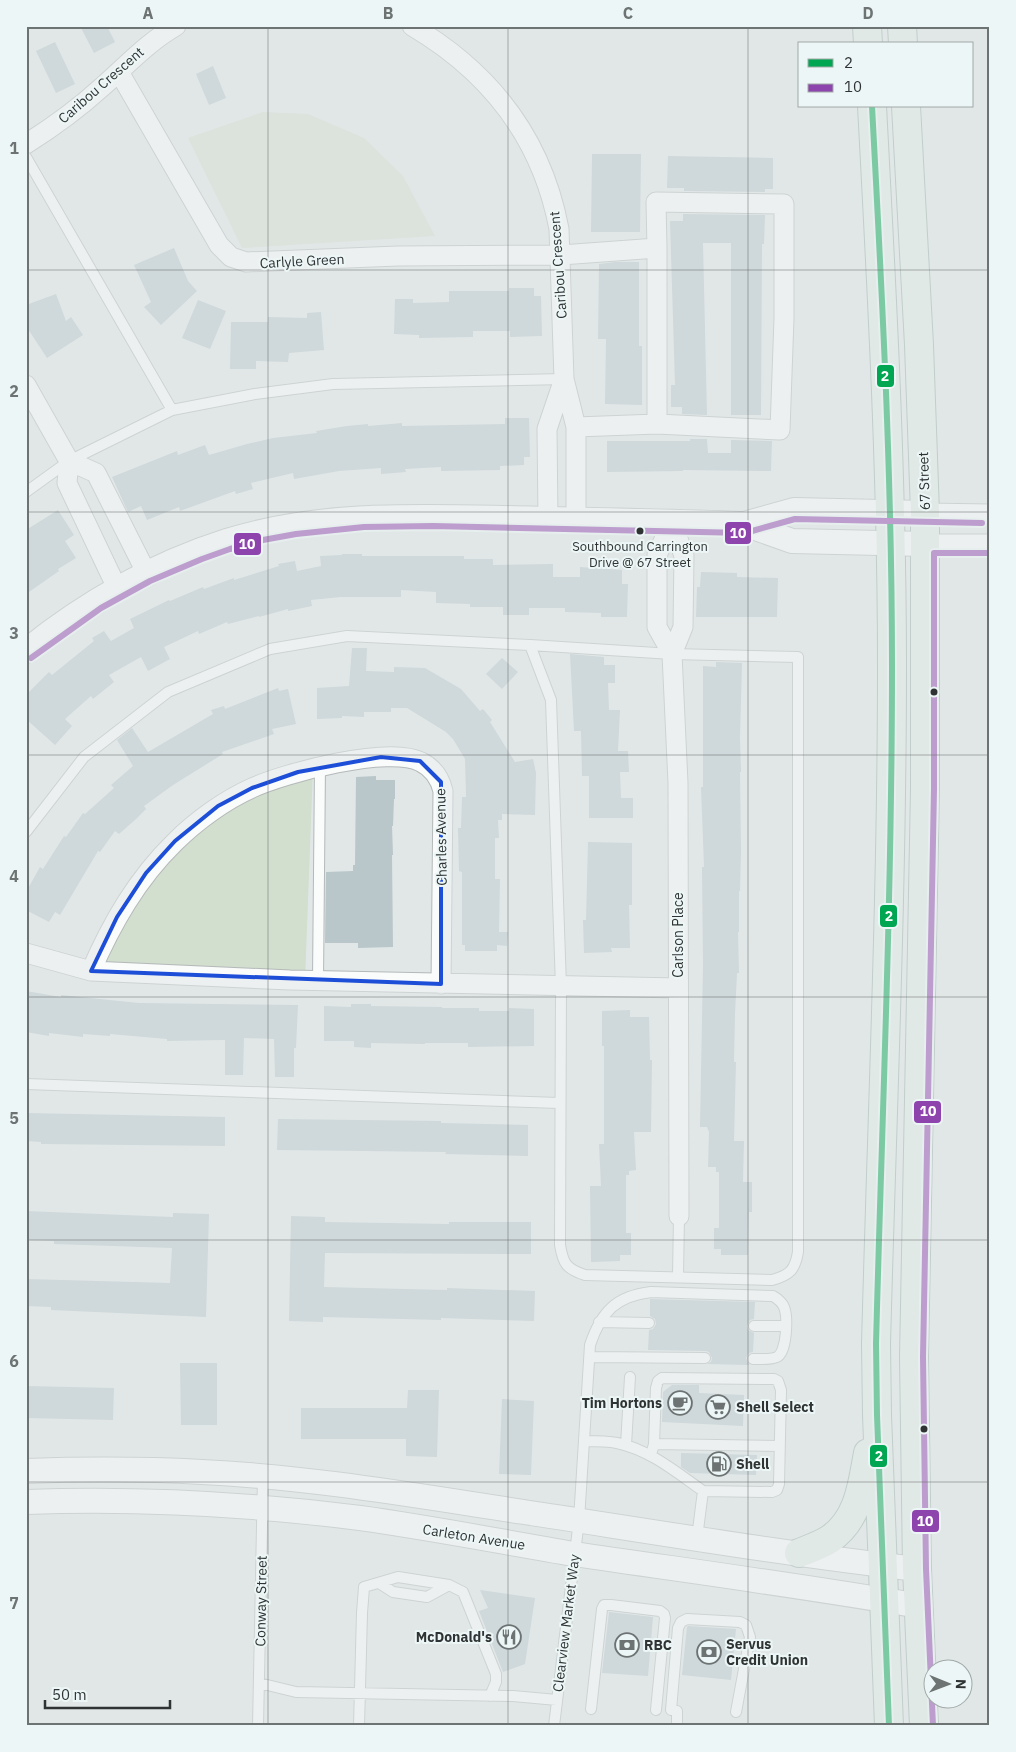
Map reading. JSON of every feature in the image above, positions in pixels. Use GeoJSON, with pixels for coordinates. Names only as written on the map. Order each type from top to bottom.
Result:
{"type":"FeatureCollection","features":[{"type":"Feature","properties":{"kind":"main road"},"geometry":{"type":"LineString","coordinates":[[867,26],[868,42]]}},
{"type":"Feature","properties":{"kind":"main road"},"geometry":{"type":"LineString","coordinates":[[902,26],[902,42]]}},
{"type":"Feature","properties":{"kind":"main road"},"geometry":{"type":"LineString","coordinates":[[872,108],[885,346],[891,544],[892,789],[876,1344],[876,1415],[884,1565],[889,1726]]}},
{"type":"Feature","properties":{"kind":"main road","name":"67 Street"},"geometry":{"type":"LineString","coordinates":[[906,108],[919,345],[925,513],[925,799],[914,1357],[917,1569],[924,1726]]}},
{"type":"Feature","properties":{"kind":"main road"},"geometry":{"type":"LineString","coordinates":[[799,1553],[829,1540],[842,1530],[849,1521],[859,1499],[876,1415]]}},
{"type":"Feature","properties":{"kind":"street","name":"Caribou Crescent"},"geometry":{"type":"LineString","coordinates":[[26,144],[59,122],[146,47],[176,26]]}},
{"type":"Feature","properties":{"kind":"street","name":"Caribou Crescent"},"geometry":{"type":"LineString","coordinates":[[412,26],[448,49],[488,84],[518,127],[548,184],[559,229],[564,379],[576,427],[576,519]]}},
{"type":"Feature","properties":{"kind":"street","name":"Carlyle Green"},"geometry":{"type":"LineString","coordinates":[[119,72],[219,244],[225,252],[237,260],[255,263],[398,256],[561,255],[657,248]]}},
{"type":"Feature","properties":{"kind":"street"},"geometry":{"type":"LineString","coordinates":[[576,427],[657,424],[780,430],[784,318],[784,204],[656,202],[657,424]]}},
{"type":"Feature","properties":{"kind":"street","name":"Caribou Crescent"},"geometry":{"type":"LineString","coordinates":[[548,519],[547,429],[564,379]]}},
{"type":"Feature","properties":{"kind":"street"},"geometry":{"type":"LineString","coordinates":[[26,386],[69,461],[67,484],[117,588]]}},
{"type":"Feature","properties":{"kind":"street"},"geometry":{"type":"LineString","coordinates":[[69,461],[96,472],[147,574]]}},
{"type":"Feature","properties":{"kind":"street"},"geometry":{"type":"LineString","coordinates":[[26,651],[96,600],[172,562],[227,541],[262,532],[334,520],[402,516],[744,524],[794,510],[990,514]]}},
{"type":"Feature","properties":{"kind":"street","name":"Carlson Place"},"geometry":{"type":"LineString","coordinates":[[672,522],[657,555],[657,627],[672,654]]}},
{"type":"Feature","properties":{"kind":"street","name":"Carlson Place"},"geometry":{"type":"LineString","coordinates":[[672,522],[684,556],[683,627],[672,654],[678,782],[679,1216]]}},
{"type":"Feature","properties":{"kind":"street"},"geometry":{"type":"LineString","coordinates":[[744,524],[792,541],[990,544]]}},
{"type":"Feature","properties":{"kind":"street","name":"Charles Avenue"},"geometry":{"type":"LineString","coordinates":[[91,971],[116,917],[146,872],[175,841],[218,806],[252,788],[320,766],[371,758],[409,758],[420,761],[429,767],[440,782],[443,791],[441,984]]}},
{"type":"Feature","properties":{"kind":"street"},"geometry":{"type":"LineString","coordinates":[[26,953],[91,971],[218,978],[678,988]]}},
{"type":"Feature","properties":{"kind":"street"},"geometry":{"type":"LineString","coordinates":[[26,1471],[120,1469],[263,1476],[389,1491],[917,1569]]}},
{"type":"Feature","properties":{"kind":"street","name":"Carleton Avenue"},"geometry":{"type":"LineString","coordinates":[[26,1502],[131,1500],[262,1507],[362,1519],[574,1554],[919,1606]]}},
{"type":"Feature","properties":{"kind":"lane"},"geometry":{"type":"LineString","coordinates":[[26,157],[172,410]]}},
{"type":"Feature","properties":{"kind":"lane"},"geometry":{"type":"LineString","coordinates":[[26,492],[69,461],[172,410],[256,394],[333,384],[564,379]]}},
{"type":"Feature","properties":{"kind":"lane"},"geometry":{"type":"LineString","coordinates":[[26,832],[84,757],[168,692],[270,649],[347,636],[530,645],[672,654],[798,657],[798,1252],[796,1262],[791,1271],[783,1276],[772,1280],[585,1275],[568,1267],[562,1258],[560,1245],[561,986],[551,700],[530,645]]}},
{"type":"Feature","properties":{"kind":"lane"},"geometry":{"type":"LineString","coordinates":[[318,980],[320,766]]}},
{"type":"Feature","properties":{"kind":"lane"},"geometry":{"type":"LineString","coordinates":[[26,1084],[560,1102]]}},
{"type":"Feature","properties":{"kind":"lane"},"geometry":{"type":"LineString","coordinates":[[678,1277],[679,1216]]}},
{"type":"Feature","properties":{"kind":"lane","name":"Clearview Market Way"},"geometry":{"type":"LineString","coordinates":[[554,1726],[579,1520],[590,1345],[600,1322],[615,1304],[633,1294],[650,1292],[773,1296],[784,1306],[786,1315],[784,1348],[776,1358],[753,1359]]}},
{"type":"Feature","properties":{"kind":"lane"},"geometry":{"type":"LineString","coordinates":[[600,1322],[650,1323]]}},
{"type":"Feature","properties":{"kind":"lane"},"geometry":{"type":"LineString","coordinates":[[754,1326],[785,1326]]}},
{"type":"Feature","properties":{"kind":"lane"},"geometry":{"type":"LineString","coordinates":[[590,1358],[705,1358]]}},
{"type":"Feature","properties":{"kind":"lane"},"geometry":{"type":"LineString","coordinates":[[626,1445],[630,1377]]}},
{"type":"Feature","properties":{"kind":"lane"},"geometry":{"type":"LineString","coordinates":[[585,1441],[615,1442],[651,1455],[703,1491],[772,1492],[777,1490],[779,1484],[780,1385],[778,1381],[764,1379],[662,1378],[658,1381],[656,1388],[654,1444],[651,1455]]}},
{"type":"Feature","properties":{"kind":"lane"},"geometry":{"type":"LineString","coordinates":[[654,1444],[780,1446]]}},
{"type":"Feature","properties":{"kind":"lane","name":"Conway Street"},"geometry":{"type":"LineString","coordinates":[[258,1726],[263,1476]]}},
{"type":"Feature","properties":{"kind":"lane"},"geometry":{"type":"LineString","coordinates":[[697,1538],[703,1491]]}},
{"type":"Feature","properties":{"kind":"lane"},"geometry":{"type":"LineString","coordinates":[[359,1726],[364,1587],[398,1577],[449,1585],[463,1592],[496,1674],[496,1682],[490,1696]]}},
{"type":"Feature","properties":{"kind":"lane"},"geometry":{"type":"LineString","coordinates":[[379,1583],[393,1592],[427,1597],[449,1585]]}},
{"type":"Feature","properties":{"kind":"lane"},"geometry":{"type":"LineString","coordinates":[[591,1709],[602,1609],[604,1605],[611,1605],[664,1614],[656,1710]]}},
{"type":"Feature","properties":{"kind":"lane"},"geometry":{"type":"LineString","coordinates":[[677,1726],[674,1710],[678,1628],[681,1622],[687,1619],[740,1622],[746,1625],[750,1637],[736,1712]]}},
{"type":"Feature","properties":{"kind":"lane"},"geometry":{"type":"LineString","coordinates":[[259,1683],[296,1692],[513,1696],[557,1700]]}},
{"type":"Feature","properties":{"kind":"highlighted area"},"geometry":{"type":"Polygon","coordinates":[[[381,757],[420,761],[441,782],[441,984],[91,971],[117,917],[146,873],[175,841],[218,806],[252,788],[298,772],[381,757]]]}},
{"type":"Feature","properties":{"kind":"green space"},"geometry":{"type":"Polygon","coordinates":[[[263,112],[308,114],[364,138],[403,176],[435,236],[242,248],[188,138],[263,112]]]}},
{"type":"Feature","properties":{"kind":"green space"},"geometry":{"type":"Polygon","coordinates":[[[313,768],[305,980],[91,971],[117,917],[218,806],[313,768]]]}},
{"type":"Feature","properties":{"kind":"building"},"geometry":{"type":"Polygon","coordinates":[[[80,26],[107,26],[115,42],[94,53],[80,26]]]}},
{"type":"Feature","properties":{"kind":"building"},"geometry":{"type":"Polygon","coordinates":[[[55,42],[75,84],[56,93],[36,51],[55,42]]]}},
{"type":"Feature","properties":{"kind":"building"},"geometry":{"type":"Polygon","coordinates":[[[213,66],[226,98],[209,105],[196,74],[213,66]]]}},
{"type":"Feature","properties":{"kind":"building"},"geometry":{"type":"Polygon","coordinates":[[[592,154],[641,154],[640,232],[591,232],[592,154]]]}},
{"type":"Feature","properties":{"kind":"building"},"geometry":{"type":"Polygon","coordinates":[[[668,156],[773,158],[773,189],[765,189],[765,192],[684,191],[684,188],[667,188],[668,156]]]}},
{"type":"Feature","properties":{"kind":"building"},"geometry":{"type":"Polygon","coordinates":[[[683,214],[765,215],[764,244],[762,244],[761,415],[731,415],[731,243],[703,243],[707,415],[682,414],[682,407],[671,407],[671,385],[675,385],[670,221],[683,221],[683,214]]]}},
{"type":"Feature","properties":{"kind":"building"},"geometry":{"type":"Polygon","coordinates":[[[174,248],[188,281],[197,291],[161,325],[144,307],[151,302],[134,265],[174,248]]]}},
{"type":"Feature","properties":{"kind":"building"},"geometry":{"type":"Polygon","coordinates":[[[639,262],[639,346],[642,346],[642,405],[605,404],[606,339],[598,339],[599,264],[639,262]]]}},
{"type":"Feature","properties":{"kind":"building"},"geometry":{"type":"Polygon","coordinates":[[[509,288],[534,288],[534,296],[541,296],[542,336],[510,337],[510,331],[473,331],[473,337],[419,338],[419,335],[394,334],[395,299],[413,299],[413,303],[449,302],[449,291],[509,291],[509,288]]]}},
{"type":"Feature","properties":{"kind":"building"},"geometry":{"type":"Polygon","coordinates":[[[56,294],[66,321],[71,317],[83,335],[47,358],[26,326],[26,305],[56,294]]]}},
{"type":"Feature","properties":{"kind":"building"},"geometry":{"type":"Polygon","coordinates":[[[198,300],[226,311],[210,349],[182,338],[198,300]]]}},
{"type":"Feature","properties":{"kind":"building"},"geometry":{"type":"Polygon","coordinates":[[[321,312],[324,350],[289,353],[288,362],[256,361],[256,369],[230,369],[231,322],[268,322],[268,317],[307,318],[307,313],[321,312]]]}},
{"type":"Feature","properties":{"kind":"building"},"geometry":{"type":"Polygon","coordinates":[[[505,418],[529,418],[530,457],[524,457],[524,465],[500,466],[500,470],[441,471],[441,467],[405,469],[406,472],[381,474],[381,468],[339,471],[294,479],[293,473],[251,483],[253,489],[236,494],[235,491],[180,511],[179,507],[147,520],[141,506],[128,512],[112,477],[177,451],[178,455],[205,445],[209,455],[273,438],[317,433],[316,431],[347,426],[402,423],[402,426],[505,424],[505,418]]]}},
{"type":"Feature","properties":{"kind":"building"},"geometry":{"type":"Polygon","coordinates":[[[690,439],[707,439],[708,453],[731,453],[731,440],[772,441],[771,471],[683,470],[607,472],[607,441],[690,441],[690,439]]]}},
{"type":"Feature","properties":{"kind":"building"},"geometry":{"type":"Polygon","coordinates":[[[58,510],[74,535],[65,541],[76,558],[58,569],[59,571],[26,594],[26,530],[58,510]]]}},
{"type":"Feature","properties":{"kind":"building"},"geometry":{"type":"Polygon","coordinates":[[[362,554],[362,556],[464,556],[464,559],[493,559],[493,565],[553,564],[553,577],[580,577],[580,567],[622,570],[622,584],[628,584],[627,617],[601,617],[601,613],[565,612],[565,608],[529,608],[529,615],[503,615],[503,607],[470,607],[470,604],[436,603],[436,592],[401,590],[401,597],[341,597],[311,600],[312,606],[288,611],[288,609],[228,624],[227,622],[199,634],[198,631],[164,647],[170,659],[148,671],[141,657],[109,675],[114,682],[93,699],[91,696],[65,719],[72,726],[55,745],[26,719],[26,695],[49,672],[52,675],[94,641],[92,638],[104,631],[111,641],[134,628],[130,619],[169,600],[203,587],[204,589],[234,578],[234,580],[279,566],[278,564],[295,561],[297,571],[321,566],[320,556],[362,554]]]}},
{"type":"Feature","properties":{"kind":"building"},"geometry":{"type":"Polygon","coordinates":[[[701,572],[737,573],[737,577],[778,578],[777,617],[696,617],[697,587],[700,587],[701,572]]]}},
{"type":"Feature","properties":{"kind":"building"},"geometry":{"type":"Polygon","coordinates":[[[352,648],[367,648],[366,671],[394,672],[394,667],[425,668],[461,689],[480,711],[483,709],[492,720],[490,722],[515,762],[533,759],[536,773],[535,815],[502,814],[502,820],[498,820],[499,838],[495,838],[495,879],[500,879],[499,932],[508,932],[507,946],[497,945],[497,951],[465,951],[465,945],[462,945],[462,872],[459,871],[458,828],[461,828],[462,797],[466,797],[465,759],[453,739],[446,732],[407,708],[391,708],[391,712],[364,712],[364,717],[342,716],[342,718],[317,719],[317,688],[349,686],[352,648]]]}},
{"type":"Feature","properties":{"kind":"building"},"geometry":{"type":"Polygon","coordinates":[[[570,654],[604,657],[604,665],[615,665],[615,683],[608,683],[609,710],[620,710],[618,751],[628,751],[629,772],[620,772],[621,798],[633,798],[633,818],[589,818],[589,776],[582,776],[581,731],[574,731],[570,654]]]}},
{"type":"Feature","properties":{"kind":"building"},"geometry":{"type":"Polygon","coordinates":[[[502,658],[518,672],[502,689],[486,674],[502,658]]]}},
{"type":"Feature","properties":{"kind":"building"},"geometry":{"type":"Polygon","coordinates":[[[716,662],[742,663],[739,973],[737,973],[735,1014],[734,1141],[744,1141],[743,1182],[752,1182],[752,1212],[749,1212],[748,1255],[721,1255],[721,1249],[714,1249],[714,1228],[719,1228],[719,1172],[716,1172],[716,1167],[708,1167],[709,1132],[707,1127],[700,1127],[703,966],[702,867],[704,867],[701,787],[703,787],[703,666],[716,667],[716,662]]]}},
{"type":"Feature","properties":{"kind":"building"},"geometry":{"type":"Polygon","coordinates":[[[278,688],[279,691],[288,689],[296,724],[272,729],[274,734],[222,752],[223,754],[173,785],[144,806],[146,809],[136,819],[119,834],[115,831],[100,852],[98,851],[60,915],[55,912],[49,922],[26,910],[26,892],[40,867],[43,869],[64,836],[66,837],[83,813],[85,814],[114,788],[111,785],[133,766],[117,740],[132,728],[148,752],[213,714],[211,710],[224,706],[225,709],[278,688]]]}},
{"type":"Feature","properties":{"kind":"building"},"geometry":{"type":"Polygon","coordinates":[[[376,776],[376,780],[395,780],[392,826],[393,947],[358,948],[358,943],[325,943],[326,872],[353,871],[353,865],[355,865],[356,777],[376,776]]]}},
{"type":"Feature","properties":{"kind":"building"},"geometry":{"type":"Polygon","coordinates":[[[588,842],[632,843],[632,905],[629,905],[630,948],[611,948],[612,952],[584,953],[583,920],[586,920],[588,842]]]}},
{"type":"Feature","properties":{"kind":"building"},"geometry":{"type":"Polygon","coordinates":[[[26,991],[61,997],[61,995],[139,1003],[298,1005],[296,1048],[294,1048],[294,1077],[275,1077],[274,1039],[244,1038],[243,1075],[225,1075],[225,1040],[167,1041],[167,1039],[110,1034],[110,1036],[83,1034],[83,1037],[49,1033],[49,1036],[26,1032],[26,991]]]}},
{"type":"Feature","properties":{"kind":"building"},"geometry":{"type":"Polygon","coordinates":[[[351,1004],[479,1008],[479,1011],[509,1011],[509,1008],[534,1009],[534,1046],[468,1047],[468,1043],[371,1043],[371,1048],[354,1047],[354,1041],[324,1041],[324,1006],[351,1007],[351,1004]]]}},
{"type":"Feature","properties":{"kind":"building"},"geometry":{"type":"Polygon","coordinates":[[[630,1010],[630,1017],[649,1017],[650,1060],[652,1060],[651,1132],[634,1132],[636,1170],[629,1171],[629,1175],[626,1175],[626,1233],[631,1233],[631,1255],[620,1255],[620,1261],[591,1262],[590,1186],[601,1186],[599,1144],[604,1144],[602,1011],[630,1010]]]}},
{"type":"Feature","properties":{"kind":"building"},"geometry":{"type":"Polygon","coordinates":[[[26,1113],[225,1117],[225,1146],[41,1144],[41,1142],[26,1141],[26,1113]]]}},
{"type":"Feature","properties":{"kind":"building"},"geometry":{"type":"Polygon","coordinates":[[[278,1119],[441,1121],[441,1123],[528,1125],[528,1156],[445,1154],[446,1152],[277,1150],[278,1119]]]}},
{"type":"Feature","properties":{"kind":"building"},"geometry":{"type":"Polygon","coordinates":[[[26,1211],[173,1217],[173,1213],[209,1214],[206,1317],[51,1310],[51,1307],[26,1306],[26,1279],[170,1283],[172,1248],[54,1244],[54,1241],[26,1240],[26,1211]]]}},
{"type":"Feature","properties":{"kind":"building"},"geometry":{"type":"Polygon","coordinates":[[[291,1216],[325,1217],[325,1222],[449,1224],[449,1222],[531,1222],[531,1254],[325,1253],[324,1287],[535,1291],[534,1321],[323,1317],[323,1322],[289,1321],[291,1216]]]}},
{"type":"Feature","properties":{"kind":"building"},"geometry":{"type":"Polygon","coordinates":[[[650,1299],[755,1302],[754,1319],[750,1320],[747,1326],[748,1330],[754,1333],[753,1352],[749,1353],[746,1358],[749,1365],[707,1364],[711,1362],[712,1358],[709,1352],[706,1351],[648,1350],[649,1330],[653,1329],[656,1324],[655,1319],[650,1316],[650,1299]]]}},
{"type":"Feature","properties":{"kind":"building"},"geometry":{"type":"Polygon","coordinates":[[[180,1363],[217,1363],[217,1425],[181,1425],[180,1363]]]}},
{"type":"Feature","properties":{"kind":"building"},"geometry":{"type":"Polygon","coordinates":[[[672,1385],[699,1385],[699,1393],[744,1395],[743,1426],[662,1422],[663,1392],[672,1385]]]}},
{"type":"Feature","properties":{"kind":"building"},"geometry":{"type":"Polygon","coordinates":[[[26,1386],[114,1388],[113,1420],[26,1418],[26,1386]]]}},
{"type":"Feature","properties":{"kind":"building"},"geometry":{"type":"Polygon","coordinates":[[[408,1390],[439,1390],[437,1457],[406,1456],[406,1439],[301,1439],[301,1408],[407,1408],[408,1390]]]}},
{"type":"Feature","properties":{"kind":"building"},"geometry":{"type":"Polygon","coordinates":[[[502,1399],[534,1401],[531,1475],[499,1474],[502,1399]]]}},
{"type":"Feature","properties":{"kind":"building","name":"Shell"},"geometry":{"type":"Polygon","coordinates":[[[681,1453],[757,1455],[756,1475],[690,1473],[681,1467],[681,1453]]]}},
{"type":"Feature","properties":{"kind":"building","name":"McDonald's"},"geometry":{"type":"Polygon","coordinates":[[[480,1590],[535,1598],[525,1664],[503,1672],[479,1611],[488,1608],[480,1590]]]}},
{"type":"Feature","properties":{"kind":"building","name":"RBC"},"geometry":{"type":"Polygon","coordinates":[[[609,1612],[653,1617],[648,1676],[602,1673],[609,1612]]]}},
{"type":"Feature","properties":{"kind":"building","name":"Servus Credit Union"},"geometry":{"type":"Polygon","coordinates":[[[688,1626],[736,1629],[731,1680],[682,1675],[688,1626]]]}},
{"type":"Feature","properties":{"kind":"transit line","name":"2"},"geometry":{"type":"LineString","coordinates":[[872,108],[886,386],[892,596],[892,751],[876,1344],[889,1726]]}},
{"type":"Feature","properties":{"kind":"transit line","name":"10"},"geometry":{"type":"LineString","coordinates":[[31,658],[101,608],[150,581],[230,549],[296,534],[364,527],[433,526],[745,533],[795,519],[982,523]]}},
{"type":"Feature","properties":{"kind":"transit line","name":"10"},"geometry":{"type":"LineString","coordinates":[[933,1726],[926,1569],[923,1357],[934,789],[934,553],[990,553]]}},
{"type":"Feature","properties":{"kind":"place","name":"Southbound Carrington Drive @ 67 Street"},"geometry":{"type":"Point","coordinates":[640,531]}},
{"type":"Feature","properties":{"kind":"place","name":"Tim Hortons"},"geometry":{"type":"Point","coordinates":[680,1403]}},
{"type":"Feature","properties":{"kind":"place","name":"Shell Select"},"geometry":{"type":"Point","coordinates":[718,1407]}},
{"type":"Feature","properties":{"kind":"place","name":"Shell"},"geometry":{"type":"Point","coordinates":[719,1464]}},
{"type":"Feature","properties":{"kind":"place","name":"McDonald's"},"geometry":{"type":"Point","coordinates":[509,1637]}},
{"type":"Feature","properties":{"kind":"place","name":"RBC"},"geometry":{"type":"Point","coordinates":[627,1645]}},
{"type":"Feature","properties":{"kind":"place","name":"Servus Credit Union"},"geometry":{"type":"Point","coordinates":[709,1652]}}]}
